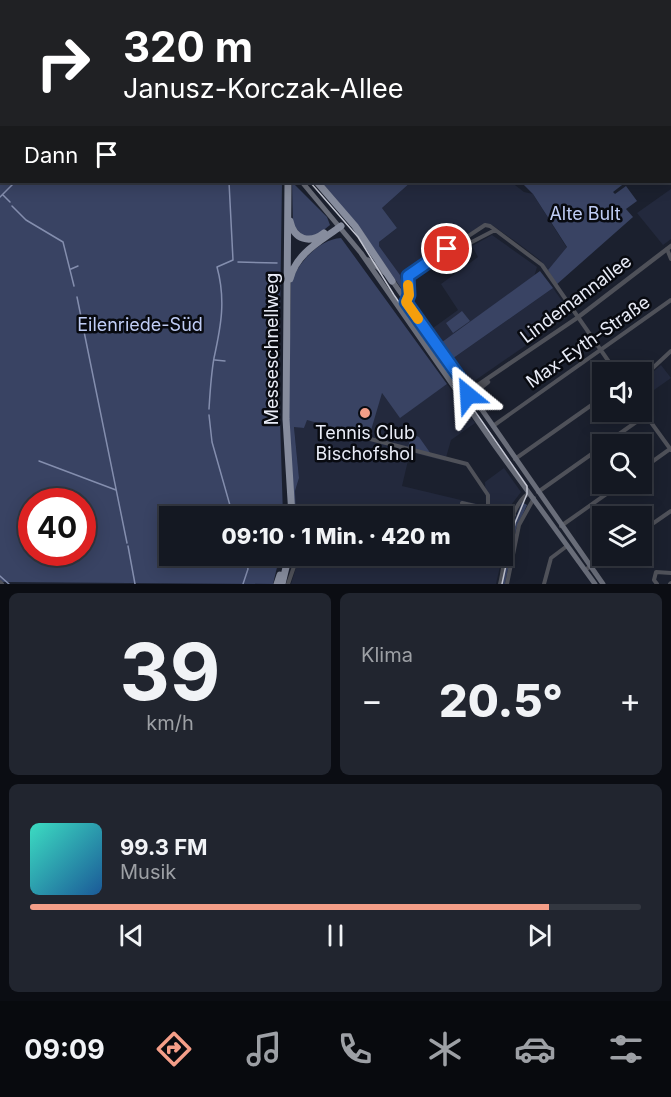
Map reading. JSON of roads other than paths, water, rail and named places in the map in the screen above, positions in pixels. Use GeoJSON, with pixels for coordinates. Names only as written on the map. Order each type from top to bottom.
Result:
{"type":"FeatureCollection","features":[{"type":"Feature","properties":{"kind":"highway","name":"Messeschnellweg"},"geometry":{"type":"LineString","coordinates":[[287,183],[286,419],[291,506]]}},
{"type":"Feature","properties":{"kind":"highway","name":"Messeschnellweg"},"geometry":{"type":"LineString","coordinates":[[286,506],[282,420],[287,183]]}},
{"type":"Feature","properties":{"kind":"highway"},"geometry":{"type":"LineString","coordinates":[[318,183],[355,226],[392,281]]}},
{"type":"Feature","properties":{"kind":"highway"},"geometry":{"type":"LineString","coordinates":[[288,207],[293,229],[303,239],[315,239],[340,224]]}},
{"type":"Feature","properties":{"kind":"highway"},"geometry":{"type":"LineString","coordinates":[[287,294],[291,274],[298,261],[340,224]]}},
{"type":"Feature","properties":{"kind":"highway"},"geometry":{"type":"LineString","coordinates":[[283,581],[284,566]]}},
{"type":"Feature","properties":{"kind":"highway"},"geometry":{"type":"LineString","coordinates":[[283,581],[286,566]]}},
{"type":"Feature","properties":{"kind":"highway"},"geometry":{"type":"LineString","coordinates":[[277,584],[283,581]]}},
{"type":"Feature","properties":{"kind":"main road"},"geometry":{"type":"LineString","coordinates":[[303,183],[340,224],[567,545],[603,584]]}},
{"type":"Feature","properties":{"kind":"main road"},"geometry":{"type":"LineString","coordinates":[[361,253],[392,281],[515,459],[533,495],[561,526],[595,584]]}},
{"type":"Feature","properties":{"kind":"main road"},"geometry":{"type":"LineString","coordinates":[[399,308],[406,302]]}},
{"type":"Feature","properties":{"kind":"street"},"geometry":{"type":"LineString","coordinates":[[406,302],[409,295],[408,276],[485,225],[542,265],[609,362]]}},
{"type":"Feature","properties":{"kind":"street"},"geometry":{"type":"LineString","coordinates":[[460,242],[466,245],[495,230]]}},
{"type":"Feature","properties":{"kind":"street"},"geometry":{"type":"LineString","coordinates":[[669,247],[671,259]]}},
{"type":"Feature","properties":{"kind":"street","name":"Lindemannallee"},"geometry":{"type":"LineString","coordinates":[[469,394],[577,318],[669,247]]}},
{"type":"Feature","properties":{"kind":"street","name":"Max-Eyth-Straße"},"geometry":{"type":"LineString","coordinates":[[491,427],[671,300]]}},
{"type":"Feature","properties":{"kind":"street"},"geometry":{"type":"LineString","coordinates":[[652,369],[671,351]]}},
{"type":"Feature","properties":{"kind":"street"},"geometry":{"type":"LineString","coordinates":[[460,393],[469,394],[468,405]]}},
{"type":"Feature","properties":{"kind":"street"},"geometry":{"type":"LineString","coordinates":[[515,459],[592,405]]}},
{"type":"Feature","properties":{"kind":"street"},"geometry":{"type":"LineString","coordinates":[[619,434],[636,422]]}},
{"type":"Feature","properties":{"kind":"street"},"geometry":{"type":"LineString","coordinates":[[651,422],[671,449],[652,462]]}},
{"type":"Feature","properties":{"kind":"street"},"geometry":{"type":"LineString","coordinates":[[351,435],[467,464],[488,495],[488,506]]}},
{"type":"Feature","properties":{"kind":"street"},"geometry":{"type":"LineString","coordinates":[[500,584],[514,515],[523,498],[533,495],[592,453]]}},
{"type":"Feature","properties":{"kind":"street"},"geometry":{"type":"LineString","coordinates":[[561,526],[606,494]]}},
{"type":"Feature","properties":{"kind":"street"},"geometry":{"type":"LineString","coordinates":[[507,584],[519,525],[533,495]]}},
{"type":"Feature","properties":{"kind":"street"},"geometry":{"type":"LineString","coordinates":[[462,503],[475,506]]}},
{"type":"Feature","properties":{"kind":"street"},"geometry":{"type":"LineString","coordinates":[[652,524],[671,511]]}},
{"type":"Feature","properties":{"kind":"street"},"geometry":{"type":"LineString","coordinates":[[544,584],[551,558],[567,545]]}},
{"type":"Feature","properties":{"kind":"street"},"geometry":{"type":"LineString","coordinates":[[283,581],[292,566]]}},
{"type":"Feature","properties":{"kind":"street"},"geometry":{"type":"LineString","coordinates":[[588,569],[592,566]]}},
{"type":"Feature","properties":{"kind":"street"},"geometry":{"type":"LineString","coordinates":[[657,584],[654,580],[656,572],[671,573]]}},
{"type":"Feature","properties":{"kind":"waterway"},"geometry":{"type":"LineString","coordinates":[[0,197],[14,183]]}},
{"type":"Feature","properties":{"kind":"waterway"},"geometry":{"type":"LineString","coordinates":[[209,409],[212,371],[222,313],[217,267],[233,260],[229,183]]}},
{"type":"Feature","properties":{"kind":"waterway"},"geometry":{"type":"LineString","coordinates":[[3,195],[10,202]]}},
{"type":"Feature","properties":{"kind":"waterway"},"geometry":{"type":"LineString","coordinates":[[12,206],[26,220],[63,242],[74,286]]}},
{"type":"Feature","properties":{"kind":"waterway"},"geometry":{"type":"LineString","coordinates":[[238,262],[277,263]]}},
{"type":"Feature","properties":{"kind":"waterway"},"geometry":{"type":"LineString","coordinates":[[71,269],[78,266]]}},
{"type":"Feature","properties":{"kind":"waterway"},"geometry":{"type":"LineString","coordinates":[[77,297],[127,543]]}},
{"type":"Feature","properties":{"kind":"waterway"},"geometry":{"type":"LineString","coordinates":[[215,360],[225,361]]}},
{"type":"Feature","properties":{"kind":"waterway"},"geometry":{"type":"LineString","coordinates":[[209,415],[212,442],[230,506]]}},
{"type":"Feature","properties":{"kind":"waterway"},"geometry":{"type":"LineString","coordinates":[[39,461],[116,490]]}},
{"type":"Feature","properties":{"kind":"waterway"},"geometry":{"type":"LineString","coordinates":[[128,546],[135,584]]}},
{"type":"Feature","properties":{"kind":"waterway"},"geometry":{"type":"LineString","coordinates":[[243,584],[247,566]]}},
{"type":"Feature","properties":{"kind":"waterway"},"geometry":{"type":"LineString","coordinates":[[0,576],[9,584]]}},
{"type":"Feature","properties":{"kind":"tram line"},"geometry":{"type":"LineString","coordinates":[[311,183],[358,237],[394,295],[527,486],[527,494],[515,523],[502,584]]}},
{"type":"Feature","properties":{"kind":"place","name":"Tennis Club Bischofshol"},"geometry":{"type":"Point","coordinates":[365,413]}},
{"type":"Feature","properties":{"kind":"park label","name":"Alte Bult"},"geometry":{"type":"Point","coordinates":[585,214]}},
{"type":"Feature","properties":{"kind":"park label","name":"Eilenriede-Süd"},"geometry":{"type":"Point","coordinates":[140,325]}}]}
